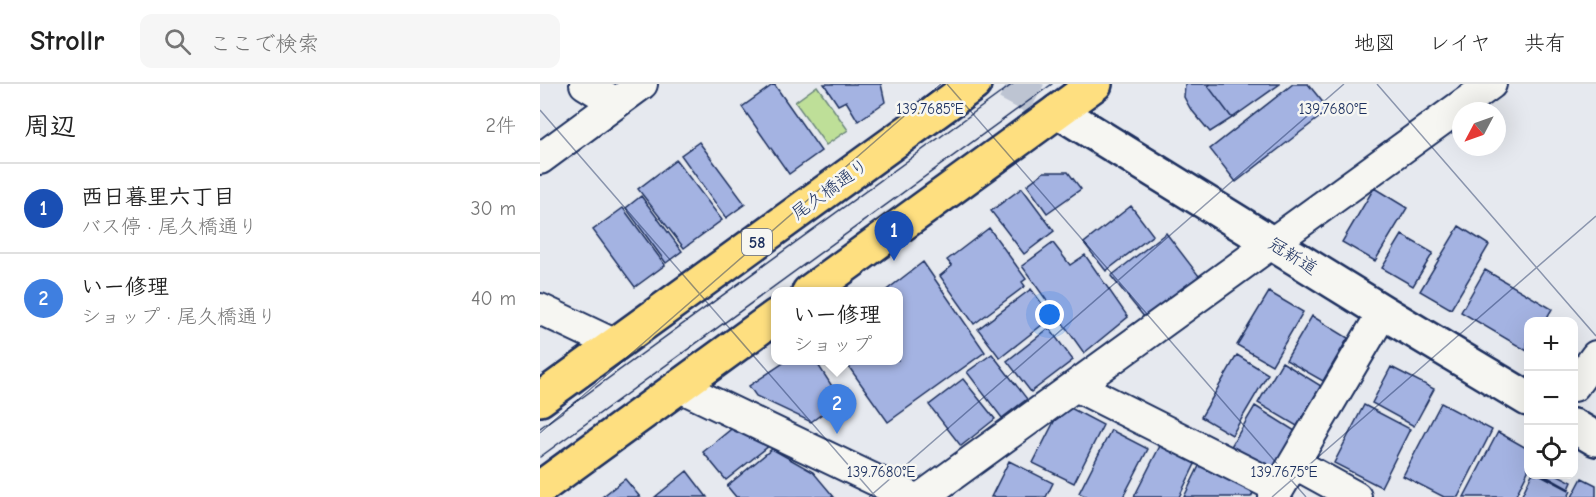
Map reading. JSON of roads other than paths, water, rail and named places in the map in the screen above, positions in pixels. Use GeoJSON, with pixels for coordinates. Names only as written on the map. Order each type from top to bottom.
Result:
{"type":"FeatureCollection","features":[{"type":"Feature","properties":{"kind":"main road","name":"尾久橋通り"},"geometry":{"type":"LineString","coordinates":[[540,399],[974,84]]}},
{"type":"Feature","properties":{"kind":"main road"},"geometry":{"type":"LineString","coordinates":[[815,287],[1095,84]]}},
{"type":"Feature","properties":{"kind":"main road"},"geometry":{"type":"LineString","coordinates":[[540,488],[771,320]]}},
{"type":"Feature","properties":{"kind":"street"},"geometry":{"type":"LineString","coordinates":[[585,84],[616,103]]}},
{"type":"Feature","properties":{"kind":"street"},"geometry":{"type":"LineString","coordinates":[[540,159],[642,84]]}},
{"type":"Feature","properties":{"kind":"street"},"geometry":{"type":"LineString","coordinates":[[922,497],[1491,84]]}},
{"type":"Feature","properties":{"kind":"street","name":"冠新道"},"geometry":{"type":"LineString","coordinates":[[1058,111],[1524,397]]}},
{"type":"Feature","properties":{"kind":"street"},"geometry":{"type":"LineString","coordinates":[[540,309],[616,345]]}},
{"type":"Feature","properties":{"kind":"street"},"geometry":{"type":"LineString","coordinates":[[1076,386],[1276,493],[1383,312]]}},
{"type":"Feature","properties":{"kind":"street"},"geometry":{"type":"LineString","coordinates":[[1578,381],[1596,356]]}},
{"type":"Feature","properties":{"kind":"street"},"geometry":{"type":"LineString","coordinates":[[678,386],[911,497]]}},
{"type":"Feature","properties":{"kind":"street"},"geometry":{"type":"LineString","coordinates":[[1578,428],[1596,439]]}},
{"type":"Feature","properties":{"kind":"street"},"geometry":{"type":"LineString","coordinates":[[1294,463],[1356,497]]}},
{"type":"Feature","properties":{"kind":"tunnel"},"geometry":{"type":"LineString","coordinates":[[1007,84],[1058,111]]}},
{"type":"Feature","properties":{"kind":"tram line"},"geometry":{"type":"LineString","coordinates":[[540,428],[1013,84]]}},
{"type":"Feature","properties":{"kind":"tram line"},"geometry":{"type":"LineString","coordinates":[[773,287],[1052,84]]}},
{"type":"Feature","properties":{"kind":"tram line"},"geometry":{"type":"LineString","coordinates":[[540,457],[771,289]]}},
{"type":"Feature","properties":{"kind":"place","name":"西日暮里六丁目"},"geometry":{"type":"Point","coordinates":[894,261]}},
{"type":"Feature","properties":{"kind":"place","name":"いー修理"},"geometry":{"type":"Point","coordinates":[837,434]}}]}
